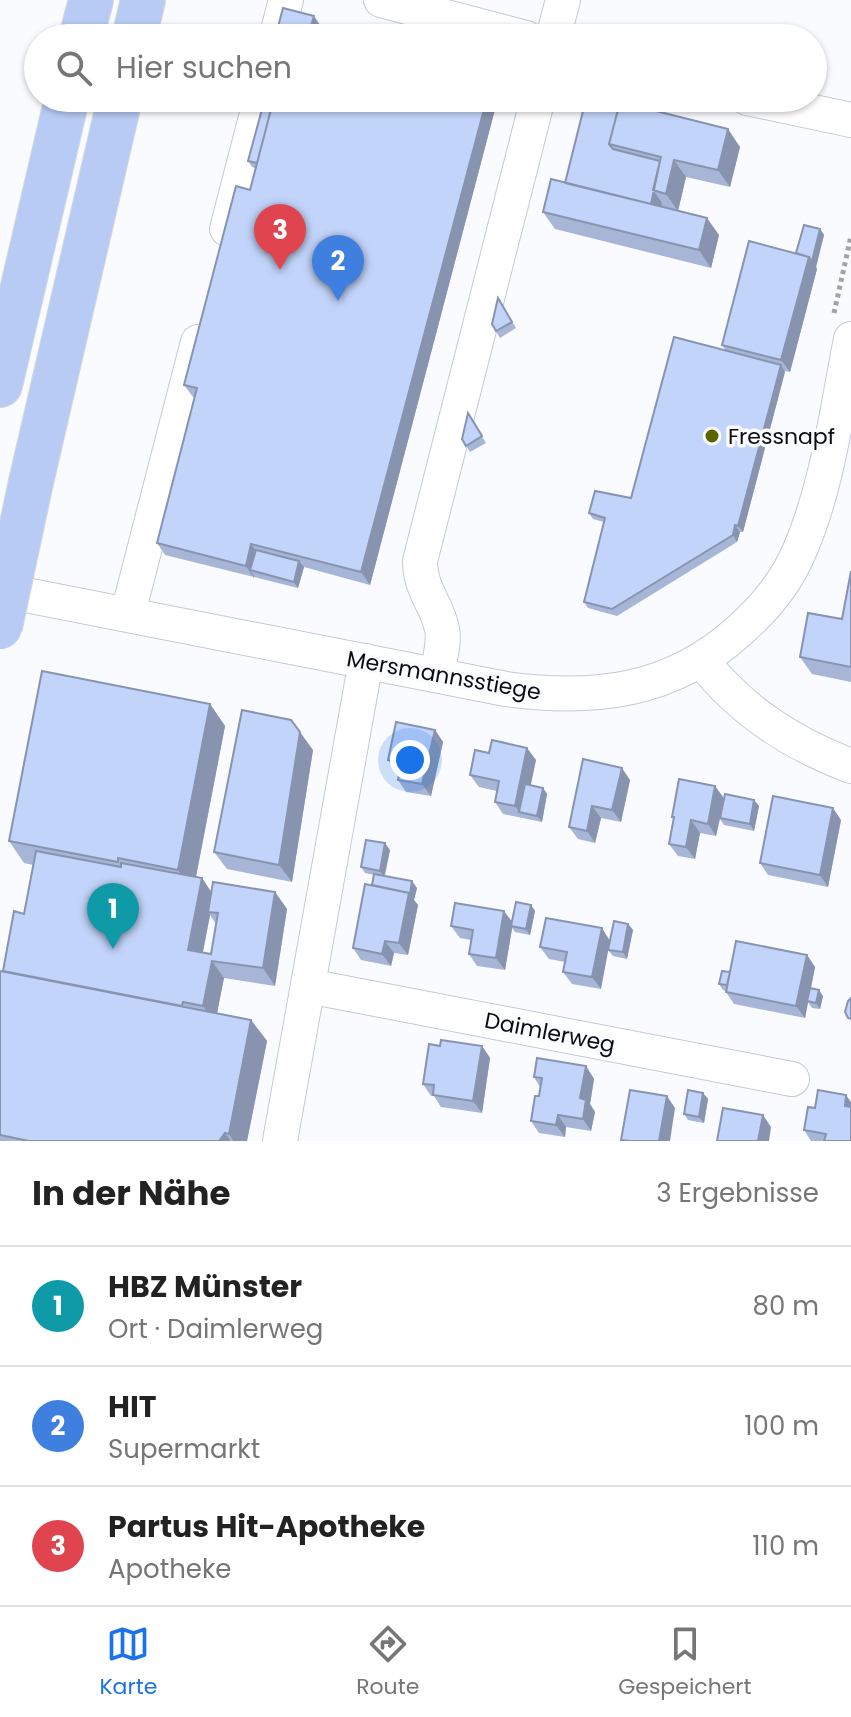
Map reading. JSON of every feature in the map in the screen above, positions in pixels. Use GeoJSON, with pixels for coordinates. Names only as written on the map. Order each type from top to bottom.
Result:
{"type":"FeatureCollection","features":[{"type":"Feature","properties":{"kind":"highway"},"geometry":{"type":"LineString","coordinates":[[67,24],[70,0]]}},
{"type":"Feature","properties":{"kind":"highway"},"geometry":{"type":"LineString","coordinates":[[85,24],[91,0]]}},
{"type":"Feature","properties":{"kind":"highway"},"geometry":{"type":"LineString","coordinates":[[137,24],[143,0]]}},
{"type":"Feature","properties":{"kind":"highway"},"geometry":{"type":"LineString","coordinates":[[51,166],[57,112]]}},
{"type":"Feature","properties":{"kind":"highway"},"geometry":{"type":"LineString","coordinates":[[0,385],[64,112]]}},
{"type":"Feature","properties":{"kind":"highway"},"geometry":{"type":"LineString","coordinates":[[0,627],[117,112]]}},
{"type":"Feature","properties":{"kind":"street"},"geometry":{"type":"LineString","coordinates":[[280,24],[286,0]]}},
{"type":"Feature","properties":{"kind":"street"},"geometry":{"type":"LineString","coordinates":[[381,0],[473,24]]}},
{"type":"Feature","properties":{"kind":"street"},"geometry":{"type":"LineString","coordinates":[[557,24],[563,0]]}},
{"type":"Feature","properties":{"kind":"street"},"geometry":{"type":"LineString","coordinates":[[221,253],[257,112]]}},
{"type":"Feature","properties":{"kind":"street"},"geometry":{"type":"LineString","coordinates":[[437,675],[442,630],[426,595],[420,561],[534,112]]}},
{"type":"Feature","properties":{"kind":"street"},"geometry":{"type":"LineString","coordinates":[[813,112],[851,120]]}},
{"type":"Feature","properties":{"kind":"street"},"geometry":{"type":"LineString","coordinates":[[128,613],[205,315]]}},
{"type":"Feature","properties":{"kind":"street","name":"Mersmannsstiege"},"geometry":{"type":"LineString","coordinates":[[0,590],[536,693],[587,694],[649,684],[701,660],[751,621],[778,588],[837,475],[845,349]]}},
{"type":"Feature","properties":{"kind":"street"},"geometry":{"type":"LineString","coordinates":[[701,660],[732,696],[772,728],[814,751],[851,766]]}},
{"type":"Feature","properties":{"kind":"street"},"geometry":{"type":"LineString","coordinates":[[280,1141],[366,661]]}},
{"type":"Feature","properties":{"kind":"street","name":"Daimlerweg"},"geometry":{"type":"LineString","coordinates":[[308,986],[792,1079]]}},
{"type":"Feature","properties":{"kind":"path"},"geometry":{"type":"LineString","coordinates":[[845,349],[851,236]]}},
{"type":"Feature","properties":{"kind":"building"},"geometry":{"type":"Polygon","coordinates":[[[283,8],[314,16],[312,24],[279,24],[283,8]]]}},
{"type":"Feature","properties":{"kind":"building"},"geometry":{"type":"Polygon","coordinates":[[[261,112],[270,112],[257,163],[248,161],[261,112]]]}},
{"type":"Feature","properties":{"kind":"building"},"geometry":{"type":"Polygon","coordinates":[[[270,112],[483,112],[361,572],[251,544],[246,566],[157,543],[197,388],[184,385],[236,186],[250,190],[270,112]]]}},
{"type":"Feature","properties":{"kind":"building"},"geometry":{"type":"Polygon","coordinates":[[[583,112],[617,112],[609,144],[613,149],[660,161],[651,204],[565,183],[583,112]]]}},
{"type":"Feature","properties":{"kind":"building"},"geometry":{"type":"Polygon","coordinates":[[[617,112],[660,112],[728,129],[718,170],[674,160],[666,194],[653,190],[661,157],[609,144],[617,112]]]}},
{"type":"Feature","properties":{"kind":"building"},"geometry":{"type":"Polygon","coordinates":[[[551,179],[707,218],[699,250],[543,212],[551,179]]]}},
{"type":"Feature","properties":{"kind":"building"},"geometry":{"type":"Polygon","coordinates":[[[804,225],[820,229],[812,261],[796,253],[804,225]]]}},
{"type":"Feature","properties":{"kind":"building"},"geometry":{"type":"Polygon","coordinates":[[[749,241],[809,257],[781,360],[722,345],[749,241]]]}},
{"type":"Feature","properties":{"kind":"building"},"geometry":{"type":"Polygon","coordinates":[[[498,298],[512,322],[496,331],[492,324],[498,298]]]}},
{"type":"Feature","properties":{"kind":"building"},"geometry":{"type":"Polygon","coordinates":[[[674,337],[781,365],[738,526],[735,525],[733,535],[612,609],[584,602],[605,518],[589,513],[595,491],[631,498],[674,337]]]}},
{"type":"Feature","properties":{"kind":"building"},"geometry":{"type":"Polygon","coordinates":[[[468,413],[482,436],[466,446],[462,439],[468,413]]]}},
{"type":"Feature","properties":{"kind":"building"},"geometry":{"type":"Polygon","coordinates":[[[256,550],[299,561],[294,582],[250,570],[256,550]]]}},
{"type":"Feature","properties":{"kind":"building"},"geometry":{"type":"Polygon","coordinates":[[[851,571],[851,667],[800,657],[808,613],[842,619],[851,571]]]}},
{"type":"Feature","properties":{"kind":"building"},"geometry":{"type":"Polygon","coordinates":[[[42,671],[210,704],[178,870],[9,841],[42,671]]]}},
{"type":"Feature","properties":{"kind":"building"},"geometry":{"type":"Polygon","coordinates":[[[242,710],[291,720],[300,732],[279,865],[214,852],[242,710]]]}},
{"type":"Feature","properties":{"kind":"building"},"geometry":{"type":"Polygon","coordinates":[[[396,722],[435,730],[422,784],[398,780],[401,763],[388,760],[396,722]]]}},
{"type":"Feature","properties":{"kind":"building"},"geometry":{"type":"Polygon","coordinates":[[[492,740],[527,748],[515,806],[495,802],[499,781],[470,775],[475,750],[489,753],[492,740]]]}},
{"type":"Feature","properties":{"kind":"building"},"geometry":{"type":"Polygon","coordinates":[[[583,759],[622,768],[612,810],[592,806],[587,831],[569,827],[583,759]]]}},
{"type":"Feature","properties":{"kind":"building"},"geometry":{"type":"Polygon","coordinates":[[[679,779],[715,786],[708,824],[691,820],[686,847],[669,844],[679,779]]]}},
{"type":"Feature","properties":{"kind":"building"},"geometry":{"type":"Polygon","coordinates":[[[525,784],[543,788],[537,816],[519,812],[525,784]]]}},
{"type":"Feature","properties":{"kind":"building"},"geometry":{"type":"Polygon","coordinates":[[[725,794],[754,800],[750,824],[720,818],[725,794]]]}},
{"type":"Feature","properties":{"kind":"building"},"geometry":{"type":"Polygon","coordinates":[[[773,796],[833,808],[820,875],[760,863],[773,796]]]}},
{"type":"Feature","properties":{"kind":"building"},"geometry":{"type":"Polygon","coordinates":[[[366,840],[385,843],[380,871],[361,867],[366,840]]]}},
{"type":"Feature","properties":{"kind":"building"},"geometry":{"type":"Polygon","coordinates":[[[36,851],[202,878],[188,950],[211,954],[218,913],[208,912],[213,882],[275,892],[263,968],[212,961],[203,1006],[183,1002],[182,1006],[3,971],[14,911],[24,914],[36,851]]]}},
{"type":"Feature","properties":{"kind":"building"},"geometry":{"type":"Polygon","coordinates":[[[374,874],[412,881],[410,894],[372,885],[374,874]]]}},
{"type":"Feature","properties":{"kind":"building"},"geometry":{"type":"Polygon","coordinates":[[[365,884],[409,893],[399,943],[385,941],[382,954],[353,948],[365,884]]]}},
{"type":"Feature","properties":{"kind":"building"},"geometry":{"type":"Polygon","coordinates":[[[516,902],[531,905],[526,929],[511,926],[516,902]]]}},
{"type":"Feature","properties":{"kind":"building"},"geometry":{"type":"Polygon","coordinates":[[[455,903],[504,911],[496,958],[469,954],[473,930],[451,926],[455,903]]]}},
{"type":"Feature","properties":{"kind":"building"},"geometry":{"type":"Polygon","coordinates":[[[546,918],[602,928],[592,977],[563,972],[567,952],[540,947],[546,918]]]}},
{"type":"Feature","properties":{"kind":"building"},"geometry":{"type":"Polygon","coordinates":[[[614,921],[628,924],[623,952],[608,950],[614,921]]]}},
{"type":"Feature","properties":{"kind":"building"},"geometry":{"type":"Polygon","coordinates":[[[736,941],[807,955],[796,1006],[726,992],[736,941]]]}},
{"type":"Feature","properties":{"kind":"building"},"geometry":{"type":"Polygon","coordinates":[[[0,971],[251,1020],[229,1134],[225,1133],[219,1141],[29,1141],[0,1135],[0,971]]]}},
{"type":"Feature","properties":{"kind":"building"},"geometry":{"type":"Polygon","coordinates":[[[722,971],[730,972],[727,985],[719,984],[722,971]]]}},
{"type":"Feature","properties":{"kind":"building"},"geometry":{"type":"Polygon","coordinates":[[[810,988],[819,990],[816,1003],[807,1001],[810,988]]]}},
{"type":"Feature","properties":{"kind":"building"},"geometry":{"type":"Polygon","coordinates":[[[851,998],[851,1019],[845,1012],[851,998]]]}},
{"type":"Feature","properties":{"kind":"building"},"geometry":{"type":"Polygon","coordinates":[[[441,1040],[482,1046],[473,1101],[433,1095],[434,1085],[423,1084],[429,1044],[440,1046],[441,1040]]]}},
{"type":"Feature","properties":{"kind":"building"},"geometry":{"type":"Polygon","coordinates":[[[537,1058],[586,1066],[580,1098],[586,1100],[583,1119],[558,1115],[556,1125],[531,1121],[542,1078],[534,1077],[537,1058]]]}},
{"type":"Feature","properties":{"kind":"building"},"geometry":{"type":"Polygon","coordinates":[[[630,1090],[667,1096],[659,1141],[621,1140],[630,1090]]]}},
{"type":"Feature","properties":{"kind":"building"},"geometry":{"type":"Polygon","coordinates":[[[688,1090],[703,1093],[699,1117],[684,1114],[688,1090]]]}},
{"type":"Feature","properties":{"kind":"building"},"geometry":{"type":"Polygon","coordinates":[[[818,1090],[846,1095],[845,1106],[851,1107],[851,1141],[824,1141],[826,1134],[804,1130],[808,1107],[815,1108],[818,1090]]]}},
{"type":"Feature","properties":{"kind":"building"},"geometry":{"type":"Polygon","coordinates":[[[723,1108],[763,1115],[758,1141],[717,1141],[723,1108]]]}},
{"type":"Feature","properties":{"kind":"place","name":"Partus Hit-Apotheke"},"geometry":{"type":"Point","coordinates":[280,270]}},
{"type":"Feature","properties":{"kind":"place","name":"HIT"},"geometry":{"type":"Point","coordinates":[338,301]}},
{"type":"Feature","properties":{"kind":"place","name":"Fressnapf"},"geometry":{"type":"Point","coordinates":[712,436]}},
{"type":"Feature","properties":{"kind":"place","name":"HBZ Münster"},"geometry":{"type":"Point","coordinates":[113,949]}}]}
